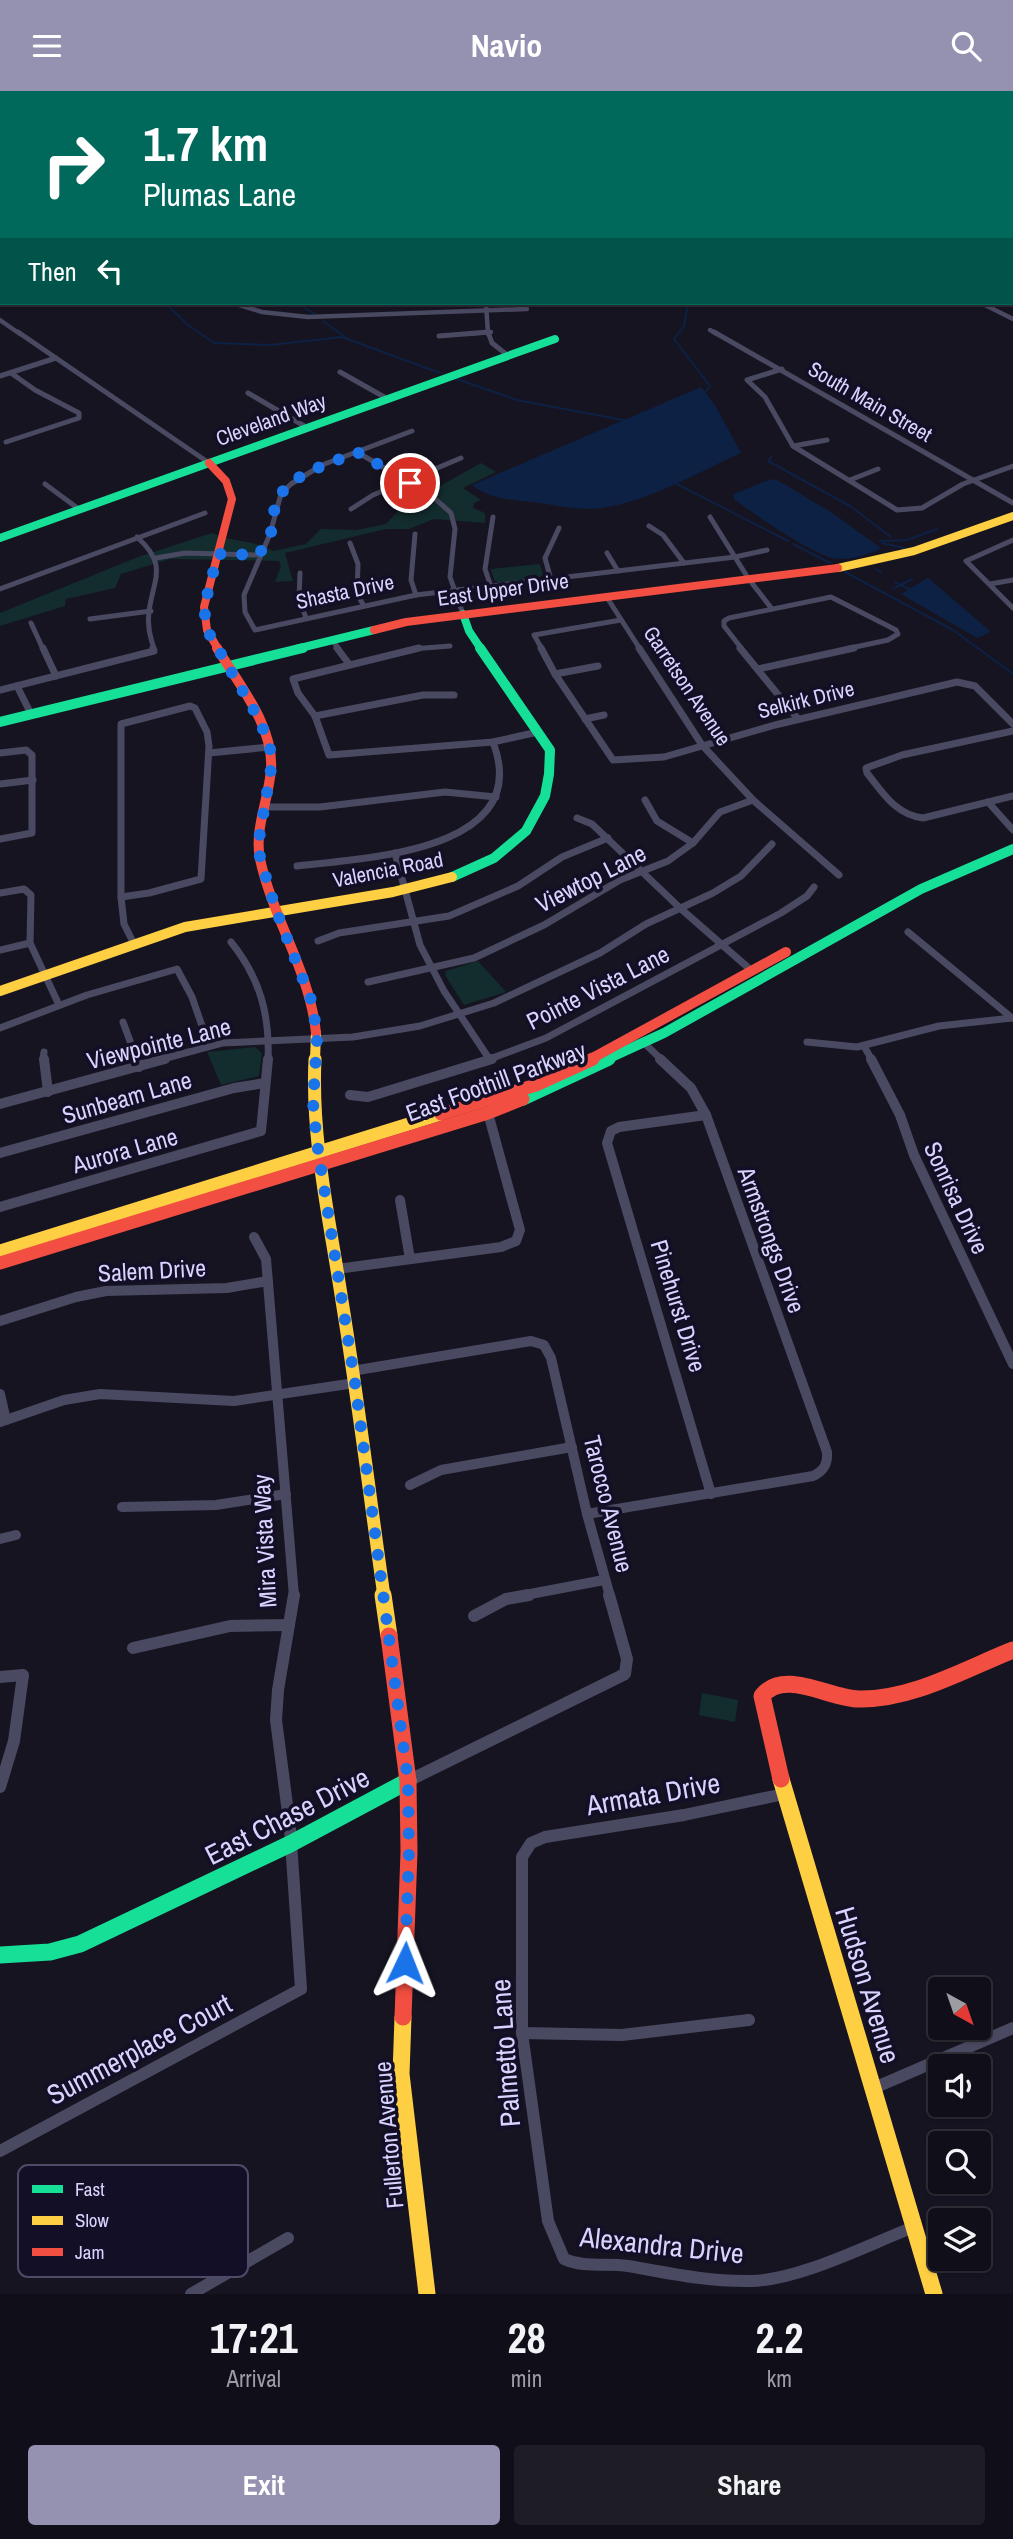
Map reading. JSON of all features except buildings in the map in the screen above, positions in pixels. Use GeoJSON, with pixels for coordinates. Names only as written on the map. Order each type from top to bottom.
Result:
{"type":"FeatureCollection","features":[{"type":"Feature","properties":{"kind":"main road","name":"Cleveland Way"},"geometry":{"type":"LineString","coordinates":[[0,538],[508,353],[555,339]]}},
{"type":"Feature","properties":{"kind":"main road","name":"Fullerton Avenue"},"geometry":{"type":"LineString","coordinates":[[209,463],[226,481],[232,499],[204,607],[207,630],[259,719],[270,747],[271,769],[259,839],[260,858],[276,910],[313,1005],[317,1039],[313,1103],[354,1377],[408,1781],[409,1852],[401,2074],[427,2294]]}},
{"type":"Feature","properties":{"kind":"main road","name":"East Upper Drive"},"geometry":{"type":"LineString","coordinates":[[0,722],[405,622],[842,567],[888,558],[1013,516]]}},
{"type":"Feature","properties":{"kind":"main road","name":"Valencia Road"},"geometry":{"type":"LineString","coordinates":[[0,991],[134,944],[216,919],[405,889],[458,875],[495,857],[519,840],[538,818],[550,794],[553,769],[550,750],[469,631],[463,614]]}},
{"type":"Feature","properties":{"kind":"main road","name":"East Foothill Parkway"},"geometry":{"type":"LineString","coordinates":[[0,1263],[320,1160],[536,1085],[603,1054],[930,873],[1013,841]]}},
{"type":"Feature","properties":{"kind":"main road","name":"East Foothill Parkway"},"geometry":{"type":"LineString","coordinates":[[0,1251],[488,1113],[577,1078],[938,879],[1013,849]]}},
{"type":"Feature","properties":{"kind":"main road","name":"Hudson Avenue"},"geometry":{"type":"LineString","coordinates":[[934,2294],[784,1794],[762,1703],[766,1690],[782,1683],[826,1695],[860,1699],[888,1697],[1013,1650]]}},
{"type":"Feature","properties":{"kind":"main road","name":"East Chase Drive"},"geometry":{"type":"LineString","coordinates":[[0,1955],[50,1952],[80,1944],[290,1844],[408,1781]]}},
{"type":"Feature","properties":{"kind":"street"},"geometry":{"type":"LineString","coordinates":[[239,305],[262,312],[308,317],[527,309]]}},
{"type":"Feature","properties":{"kind":"street"},"geometry":{"type":"LineString","coordinates":[[489,305],[491,344],[508,353]]}},
{"type":"Feature","properties":{"kind":"street"},"geometry":{"type":"LineString","coordinates":[[985,305],[1013,319]]}},
{"type":"Feature","properties":{"kind":"street"},"geometry":{"type":"LineString","coordinates":[[0,320],[209,463]]}},
{"type":"Feature","properties":{"kind":"street","name":"South Main Street"},"geometry":{"type":"LineString","coordinates":[[710,330],[1013,503]]}},
{"type":"Feature","properties":{"kind":"street"},"geometry":{"type":"LineString","coordinates":[[439,336],[489,332]]}},
{"type":"Feature","properties":{"kind":"street"},"geometry":{"type":"LineString","coordinates":[[0,376],[56,358]]}},
{"type":"Feature","properties":{"kind":"street"},"geometry":{"type":"LineString","coordinates":[[782,369],[747,380],[765,397],[793,446],[897,510],[920,510],[955,487],[1013,465]]}},
{"type":"Feature","properties":{"kind":"street"},"geometry":{"type":"LineString","coordinates":[[340,372],[386,398]]}},
{"type":"Feature","properties":{"kind":"street"},"geometry":{"type":"LineString","coordinates":[[6,442],[79,418],[79,413],[11,373]]}},
{"type":"Feature","properties":{"kind":"street"},"geometry":{"type":"LineString","coordinates":[[248,393],[306,427]]}},
{"type":"Feature","properties":{"kind":"street"},"geometry":{"type":"LineString","coordinates":[[156,558],[185,554],[259,555],[272,530],[275,504],[282,492],[298,478],[412,431]]}},
{"type":"Feature","properties":{"kind":"street"},"geometry":{"type":"LineString","coordinates":[[793,446],[827,440]]}},
{"type":"Feature","properties":{"kind":"street","name":"Valencia Road"},"geometry":{"type":"LineString","coordinates":[[357,452],[440,501],[454,521],[449,566],[463,614]]}},
{"type":"Feature","properties":{"kind":"street"},"geometry":{"type":"LineString","coordinates":[[351,509],[373,495],[461,458]]}},
{"type":"Feature","properties":{"kind":"street"},"geometry":{"type":"LineString","coordinates":[[850,480],[878,470]]}},
{"type":"Feature","properties":{"kind":"street"},"geometry":{"type":"LineString","coordinates":[[45,484],[79,510]]}},
{"type":"Feature","properties":{"kind":"street"},"geometry":{"type":"LineString","coordinates":[[0,589],[205,513]]}},
{"type":"Feature","properties":{"kind":"street"},"geometry":{"type":"LineString","coordinates":[[491,587],[485,569],[493,517]]}},
{"type":"Feature","properties":{"kind":"street"},"geometry":{"type":"LineString","coordinates":[[710,517],[748,578],[772,609]]}},
{"type":"Feature","properties":{"kind":"street"},"geometry":{"type":"LineString","coordinates":[[649,526],[663,535],[684,563]]}},
{"type":"Feature","properties":{"kind":"street"},"geometry":{"type":"LineString","coordinates":[[551,580],[545,558],[559,528]]}},
{"type":"Feature","properties":{"kind":"street"},"geometry":{"type":"LineString","coordinates":[[415,534],[411,580],[416,595]]}},
{"type":"Feature","properties":{"kind":"street"},"geometry":{"type":"LineString","coordinates":[[0,690],[154,651],[148,625],[158,579],[156,558],[137,537]]}},
{"type":"Feature","properties":{"kind":"street"},"geometry":{"type":"LineString","coordinates":[[1013,540],[966,561],[1013,608]]}},
{"type":"Feature","properties":{"kind":"street"},"geometry":{"type":"LineString","coordinates":[[351,543],[358,564],[357,594],[364,606]]}},
{"type":"Feature","properties":{"kind":"street","name":"Shasta Drive"},"geometry":{"type":"LineString","coordinates":[[259,555],[243,593],[246,617],[255,630],[416,595],[735,557],[767,550]]}},
{"type":"Feature","properties":{"kind":"street"},"geometry":{"type":"LineString","coordinates":[[607,553],[618,571]]}},
{"type":"Feature","properties":{"kind":"street"},"geometry":{"type":"LineString","coordinates":[[300,573],[299,598],[306,618]]}},
{"type":"Feature","properties":{"kind":"street"},"geometry":{"type":"LineString","coordinates":[[990,584],[1013,580]]}},
{"type":"Feature","properties":{"kind":"street","name":"Garretson Avenue"},"geometry":{"type":"LineString","coordinates":[[606,596],[702,745],[753,800],[839,875]]}},
{"type":"Feature","properties":{"kind":"street"},"geometry":{"type":"LineString","coordinates":[[758,669],[888,639],[898,634],[892,627],[831,597],[724,621],[724,626],[758,669],[798,719]]}},
{"type":"Feature","properties":{"kind":"street"},"geometry":{"type":"LineString","coordinates":[[90,619],[151,611]]}},
{"type":"Feature","properties":{"kind":"street"},"geometry":{"type":"LineString","coordinates":[[604,715],[584,719],[534,635],[621,619]]}},
{"type":"Feature","properties":{"kind":"street"},"geometry":{"type":"LineString","coordinates":[[31,623],[56,676]]}},
{"type":"Feature","properties":{"kind":"street"},"geometry":{"type":"LineString","coordinates":[[332,640],[349,664]]}},
{"type":"Feature","properties":{"kind":"street"},"geometry":{"type":"LineString","coordinates":[[450,646],[421,647],[293,679],[298,693],[315,716],[329,755],[493,742],[538,733]]}},
{"type":"Feature","properties":{"kind":"street"},"geometry":{"type":"LineString","coordinates":[[555,674],[598,666]]}},
{"type":"Feature","properties":{"kind":"street","name":"Selkirk Drive"},"geometry":{"type":"LineString","coordinates":[[584,719],[613,760],[625,762],[656,757],[798,719],[957,682],[967,682],[975,686],[1013,724]]}},
{"type":"Feature","properties":{"kind":"street"},"geometry":{"type":"LineString","coordinates":[[17,686],[31,714]]}},
{"type":"Feature","properties":{"kind":"street"},"geometry":{"type":"LineString","coordinates":[[315,716],[423,695],[454,695]]}},
{"type":"Feature","properties":{"kind":"street"},"geometry":{"type":"LineString","coordinates":[[121,897],[149,893],[201,879],[209,753],[207,732],[195,708],[190,706],[121,724],[121,897],[124,924],[134,944]]}},
{"type":"Feature","properties":{"kind":"street"},"geometry":{"type":"LineString","coordinates":[[1013,731],[902,755],[866,768],[867,773],[901,813],[911,818],[923,818],[1013,796]]}},
{"type":"Feature","properties":{"kind":"street"},"geometry":{"type":"LineString","coordinates":[[298,866],[430,846],[457,834],[480,818],[496,797],[501,783],[501,767],[493,742]]}},
{"type":"Feature","properties":{"kind":"street"},"geometry":{"type":"LineString","coordinates":[[209,753],[270,747]]}},
{"type":"Feature","properties":{"kind":"street"},"geometry":{"type":"LineString","coordinates":[[0,753],[26,750],[32,755],[33,780],[32,833],[0,839]]}},
{"type":"Feature","properties":{"kind":"street"},"geometry":{"type":"LineString","coordinates":[[0,784],[33,780]]}},
{"type":"Feature","properties":{"kind":"street"},"geometry":{"type":"LineString","coordinates":[[265,807],[320,807],[445,792],[496,797]]}},
{"type":"Feature","properties":{"kind":"street"},"geometry":{"type":"LineString","coordinates":[[645,800],[648,810],[672,833],[693,843]]}},
{"type":"Feature","properties":{"kind":"street","name":"Viewtop Lane"},"geometry":{"type":"LineString","coordinates":[[368,982],[474,958],[544,925],[599,891],[668,861],[693,843],[720,812],[753,800]]}},
{"type":"Feature","properties":{"kind":"street"},"geometry":{"type":"LineString","coordinates":[[988,802],[1013,830]]}},
{"type":"Feature","properties":{"kind":"street"},"geometry":{"type":"LineString","coordinates":[[577,818],[592,824],[721,946],[752,971]]}},
{"type":"Feature","properties":{"kind":"street"},"geometry":{"type":"LineString","coordinates":[[317,940],[339,933],[449,916],[518,886],[562,857],[608,838]]}},
{"type":"Feature","properties":{"kind":"street","name":"Viewpointe Lane"},"geometry":{"type":"LineString","coordinates":[[0,1104],[209,1046],[395,1031],[494,1003],[600,953],[646,924],[713,893],[741,876],[772,844]]}},
{"type":"Feature","properties":{"kind":"street"},"geometry":{"type":"LineString","coordinates":[[395,853],[413,923],[432,968],[490,1060]]}},
{"type":"Feature","properties":{"kind":"street","name":"Pointe Vista Lane"},"geometry":{"type":"LineString","coordinates":[[350,1095],[368,1097],[490,1060],[546,1038],[781,913],[807,897],[814,887]]}},
{"type":"Feature","properties":{"kind":"street"},"geometry":{"type":"LineString","coordinates":[[0,893],[24,890],[31,895],[30,943],[43,976],[59,1005]]}},
{"type":"Feature","properties":{"kind":"street"},"geometry":{"type":"LineString","coordinates":[[908,932],[1012,1018]]}},
{"type":"Feature","properties":{"kind":"street"},"geometry":{"type":"LineString","coordinates":[[231,942],[247,958],[267,1013],[270,1042],[265,1083]]}},
{"type":"Feature","properties":{"kind":"street"},"geometry":{"type":"LineString","coordinates":[[0,950],[30,943]]}},
{"type":"Feature","properties":{"kind":"street"},"geometry":{"type":"LineString","coordinates":[[0,1028],[59,1005],[177,969],[192,997],[209,1046]]}},
{"type":"Feature","properties":{"kind":"street"},"geometry":{"type":"LineString","coordinates":[[807,1042],[835,1049],[865,1048],[953,1023],[1012,1018]]}},
{"type":"Feature","properties":{"kind":"street"},"geometry":{"type":"LineString","coordinates":[[122,1022],[139,1067]]}},
{"type":"Feature","properties":{"kind":"street","name":"Armstrongs Drive"},"geometry":{"type":"LineString","coordinates":[[644,1043],[691,1088],[706,1115],[827,1452],[826,1468],[813,1476],[711,1493]]}},
{"type":"Feature","properties":{"kind":"street","name":"Sonrisa Drive"},"geometry":{"type":"LineString","coordinates":[[865,1048],[900,1115],[914,1156],[1013,1364]]}},
{"type":"Feature","properties":{"kind":"street"},"geometry":{"type":"LineString","coordinates":[[44,1052],[43,1068],[48,1092]]}},
{"type":"Feature","properties":{"kind":"street","name":"Aurora Lane"},"geometry":{"type":"LineString","coordinates":[[0,1207],[261,1131],[265,1083]]}},
{"type":"Feature","properties":{"kind":"street","name":"Sunbeam Lane"},"geometry":{"type":"LineString","coordinates":[[0,1153],[234,1088],[265,1083]]}},
{"type":"Feature","properties":{"kind":"street"},"geometry":{"type":"LineString","coordinates":[[337,1269],[501,1247],[510,1245],[520,1235],[488,1113]]}},
{"type":"Feature","properties":{"kind":"street","name":"Pinehurst Drive"},"geometry":{"type":"LineString","coordinates":[[706,1115],[619,1127],[611,1131],[607,1143],[711,1493]]}},
{"type":"Feature","properties":{"kind":"street"},"geometry":{"type":"LineString","coordinates":[[400,1201],[410,1259]]}},
{"type":"Feature","properties":{"kind":"street","name":"Mira Vista Way"},"geometry":{"type":"LineString","coordinates":[[254,1237],[266,1259],[294,1597],[278,1691],[276,1720],[290,1844],[301,1990]]}},
{"type":"Feature","properties":{"kind":"street","name":"Salem Drive"},"geometry":{"type":"LineString","coordinates":[[0,1321],[76,1297],[106,1291],[227,1288],[268,1281]]}},
{"type":"Feature","properties":{"kind":"street","name":"Tarocco Avenue"},"geometry":{"type":"LineString","coordinates":[[354,1377],[531,1341],[544,1345],[551,1359],[587,1514],[627,1659],[625,1674]]}},
{"type":"Feature","properties":{"kind":"street"},"geometry":{"type":"LineString","coordinates":[[0,1394],[3,1421],[64,1400],[100,1394],[234,1401],[354,1377]]}},
{"type":"Feature","properties":{"kind":"street"},"geometry":{"type":"LineString","coordinates":[[410,1485],[441,1470],[572,1447]]}},
{"type":"Feature","properties":{"kind":"street"},"geometry":{"type":"LineString","coordinates":[[587,1514],[711,1493]]}},
{"type":"Feature","properties":{"kind":"street"},"geometry":{"type":"LineString","coordinates":[[122,1507],[205,1506],[286,1494]]}},
{"type":"Feature","properties":{"kind":"street"},"geometry":{"type":"LineString","coordinates":[[0,1539],[16,1535]]}},
{"type":"Feature","properties":{"kind":"street"},"geometry":{"type":"LineString","coordinates":[[474,1616],[506,1599],[604,1580]]}},
{"type":"Feature","properties":{"kind":"street"},"geometry":{"type":"LineString","coordinates":[[133,1648],[221,1627],[262,1622],[289,1625]]}},
{"type":"Feature","properties":{"kind":"street","name":"East Chase Drive"},"geometry":{"type":"LineString","coordinates":[[408,1781],[625,1674]]}},
{"type":"Feature","properties":{"kind":"street"},"geometry":{"type":"LineString","coordinates":[[0,1677],[23,1675],[14,1741],[0,1787]]}},
{"type":"Feature","properties":{"kind":"street","name":"Armata Drive"},"geometry":{"type":"LineString","coordinates":[[531,1843],[545,1837],[684,1815],[784,1794]]}},
{"type":"Feature","properties":{"kind":"street","name":"Palmetto Lane"},"geometry":{"type":"LineString","coordinates":[[531,1843],[522,1857],[522,2033],[548,2221],[564,2259]]}},
{"type":"Feature","properties":{"kind":"street","name":"Summerplace Court"},"geometry":{"type":"LineString","coordinates":[[0,2151],[301,1990]]}},
{"type":"Feature","properties":{"kind":"street"},"geometry":{"type":"LineString","coordinates":[[522,2033],[622,2035],[749,2020]]}},
{"type":"Feature","properties":{"kind":"street"},"geometry":{"type":"LineString","coordinates":[[874,2088],[1013,2028]]}},
{"type":"Feature","properties":{"kind":"street","name":"Alexandra Drive"},"geometry":{"type":"LineString","coordinates":[[564,2259],[575,2264],[621,2265],[710,2280],[753,2281],[789,2275],[914,2227]]}},
{"type":"Feature","properties":{"kind":"street"},"geometry":{"type":"LineString","coordinates":[[248,2261],[288,2238]]}},
{"type":"Feature","properties":{"kind":"street"},"geometry":{"type":"LineString","coordinates":[[191,2294],[220,2277]]}},
{"type":"Feature","properties":{"kind":"green space"},"geometry":{"type":"Polygon","coordinates":[[[481,463],[496,472],[463,488],[481,500],[474,503],[473,508],[485,513],[485,523],[434,519],[409,529],[386,529],[285,553],[293,581],[275,582],[281,566],[279,561],[170,559],[121,574],[115,588],[66,599],[65,606],[0,626],[0,613],[138,557],[212,533],[273,551],[306,544],[321,529],[357,530],[386,524],[401,508],[481,463]]]}},
{"type":"Feature","properties":{"kind":"green space"},"geometry":{"type":"Polygon","coordinates":[[[540,564],[543,575],[539,578],[499,583],[494,580],[491,569],[540,564]]]}},
{"type":"Feature","properties":{"kind":"green space"},"geometry":{"type":"Polygon","coordinates":[[[478,961],[506,992],[464,1005],[445,975],[446,971],[478,961]]]}},
{"type":"Feature","properties":{"kind":"green space"},"geometry":{"type":"Polygon","coordinates":[[[255,1047],[262,1053],[259,1076],[221,1085],[207,1052],[255,1047]]]}},
{"type":"Feature","properties":{"kind":"green space"},"geometry":{"type":"Polygon","coordinates":[[[702,1693],[738,1700],[735,1722],[699,1715],[702,1693]]]}},
{"type":"Feature","properties":{"kind":"water"},"geometry":{"type":"Polygon","coordinates":[[[701,387],[715,405],[741,453],[673,485],[619,505],[585,509],[501,498],[472,485],[701,387]]]}},
{"type":"Feature","properties":{"kind":"water"},"geometry":{"type":"Polygon","coordinates":[[[771,479],[779,481],[834,514],[881,548],[855,557],[828,557],[792,539],[734,499],[734,494],[771,479]]]}},
{"type":"Feature","properties":{"kind":"water"},"geometry":{"type":"Polygon","coordinates":[[[928,578],[991,632],[977,638],[901,594],[928,578]]]}},
{"type":"Feature","properties":{"kind":"waterway"},"geometry":{"type":"LineString","coordinates":[[167,305],[188,325],[214,343],[271,345],[342,337],[440,373]]}},
{"type":"Feature","properties":{"kind":"waterway"},"geometry":{"type":"LineString","coordinates":[[299,305],[315,314]]}},
{"type":"Feature","properties":{"kind":"waterway"},"geometry":{"type":"LineString","coordinates":[[688,305],[684,326],[674,339],[710,386],[703,395]]}},
{"type":"Feature","properties":{"kind":"waterway"},"geometry":{"type":"LineString","coordinates":[[323,321],[345,337]]}},
{"type":"Feature","properties":{"kind":"waterway"},"geometry":{"type":"LineString","coordinates":[[454,378],[517,400],[623,420]]}},
{"type":"Feature","properties":{"kind":"waterway"},"geometry":{"type":"LineString","coordinates":[[771,457],[768,461],[850,506],[891,537]]}},
{"type":"Feature","properties":{"kind":"waterway"},"geometry":{"type":"LineString","coordinates":[[673,482],[788,541]]}},
{"type":"Feature","properties":{"kind":"waterway"},"geometry":{"type":"LineString","coordinates":[[880,541],[907,540],[937,529]]}},
{"type":"Feature","properties":{"kind":"waterway"},"geometry":{"type":"LineString","coordinates":[[882,543],[904,548]]}},
{"type":"Feature","properties":{"kind":"waterway"},"geometry":{"type":"LineString","coordinates":[[793,544],[830,563]]}},
{"type":"Feature","properties":{"kind":"waterway"},"geometry":{"type":"LineString","coordinates":[[876,569],[881,573]]}},
{"type":"Feature","properties":{"kind":"waterway"},"geometry":{"type":"LineString","coordinates":[[845,572],[953,630],[1013,674]]}},
{"type":"Feature","properties":{"kind":"waterway"},"geometry":{"type":"LineString","coordinates":[[901,585],[912,579]]}},
{"type":"Feature","properties":{"kind":"waterway"},"geometry":{"type":"LineString","coordinates":[[895,582],[901,585]]}},
{"type":"Feature","properties":{"kind":"waterway"},"geometry":{"type":"LineString","coordinates":[[893,589],[901,585]]}},
{"type":"Feature","properties":{"kind":"waterway"},"geometry":{"type":"LineString","coordinates":[[901,585],[911,590]]}},
{"type":"Feature","properties":{"kind":"traffic: fast"},"geometry":{"type":"LineString","coordinates":[[0,538],[555,339]]}},
{"type":"Feature","properties":{"kind":"traffic: fast"},"geometry":{"type":"LineString","coordinates":[[452,877],[494,858],[526,831],[545,796],[549,774],[550,750],[469,631],[463,614]]}},
{"type":"Feature","properties":{"kind":"traffic: fast"},"geometry":{"type":"LineString","coordinates":[[0,722],[374,630]]}},
{"type":"Feature","properties":{"kind":"traffic: fast"},"geometry":{"type":"LineString","coordinates":[[523,1099],[664,1033],[921,889],[1013,849]]}},
{"type":"Feature","properties":{"kind":"traffic: fast"},"geometry":{"type":"LineString","coordinates":[[0,1955],[50,1952],[80,1944],[290,1844],[408,1781]]}},
{"type":"Feature","properties":{"kind":"traffic: slow"},"geometry":{"type":"LineString","coordinates":[[838,568],[914,551],[1013,516]]}},
{"type":"Feature","properties":{"kind":"traffic: slow"},"geometry":{"type":"LineString","coordinates":[[0,991],[185,927],[393,892],[452,877]]}},
{"type":"Feature","properties":{"kind":"traffic: slow"},"geometry":{"type":"LineString","coordinates":[[316,1033],[313,1103],[319,1154],[355,1383],[389,1636]]}},
{"type":"Feature","properties":{"kind":"traffic: slow"},"geometry":{"type":"LineString","coordinates":[[0,1251],[441,1114]]}},
{"type":"Feature","properties":{"kind":"traffic: slow"},"geometry":{"type":"LineString","coordinates":[[781,1779],[934,2294]]}},
{"type":"Feature","properties":{"kind":"traffic: slow"},"geometry":{"type":"LineString","coordinates":[[403,2017],[401,2074],[427,2294]]}},
{"type":"Feature","properties":{"kind":"traffic: jam"},"geometry":{"type":"LineString","coordinates":[[209,463],[226,481],[232,499],[204,607],[207,630],[259,719],[270,747],[271,769],[259,839],[260,858],[276,910],[313,1004],[316,1033]]}},
{"type":"Feature","properties":{"kind":"traffic: jam"},"geometry":{"type":"LineString","coordinates":[[374,630],[406,622],[838,568]]}},
{"type":"Feature","properties":{"kind":"traffic: jam"},"geometry":{"type":"LineString","coordinates":[[441,1114],[536,1085],[603,1054],[786,952]]}},
{"type":"Feature","properties":{"kind":"traffic: jam"},"geometry":{"type":"LineString","coordinates":[[0,1263],[488,1113],[523,1099]]}},
{"type":"Feature","properties":{"kind":"traffic: jam"},"geometry":{"type":"LineString","coordinates":[[389,1636],[408,1781],[409,1852],[403,2017]]}},
{"type":"Feature","properties":{"kind":"traffic: jam"},"geometry":{"type":"LineString","coordinates":[[781,1779],[762,1696],[772,1687],[784,1684],[849,1698],[876,1698],[936,1681],[1013,1650]]}},
{"type":"Feature","properties":{"kind":"route"},"geometry":{"type":"LineString","coordinates":[[405,1963],[409,1852],[408,1781],[355,1383],[317,1143],[313,1103],[317,1039],[313,1005],[276,910],[260,858],[259,839],[271,769],[270,747],[259,719],[207,630],[204,607],[218,554],[259,555],[272,530],[275,504],[282,492],[298,478],[357,452],[410,483]]}}]}
